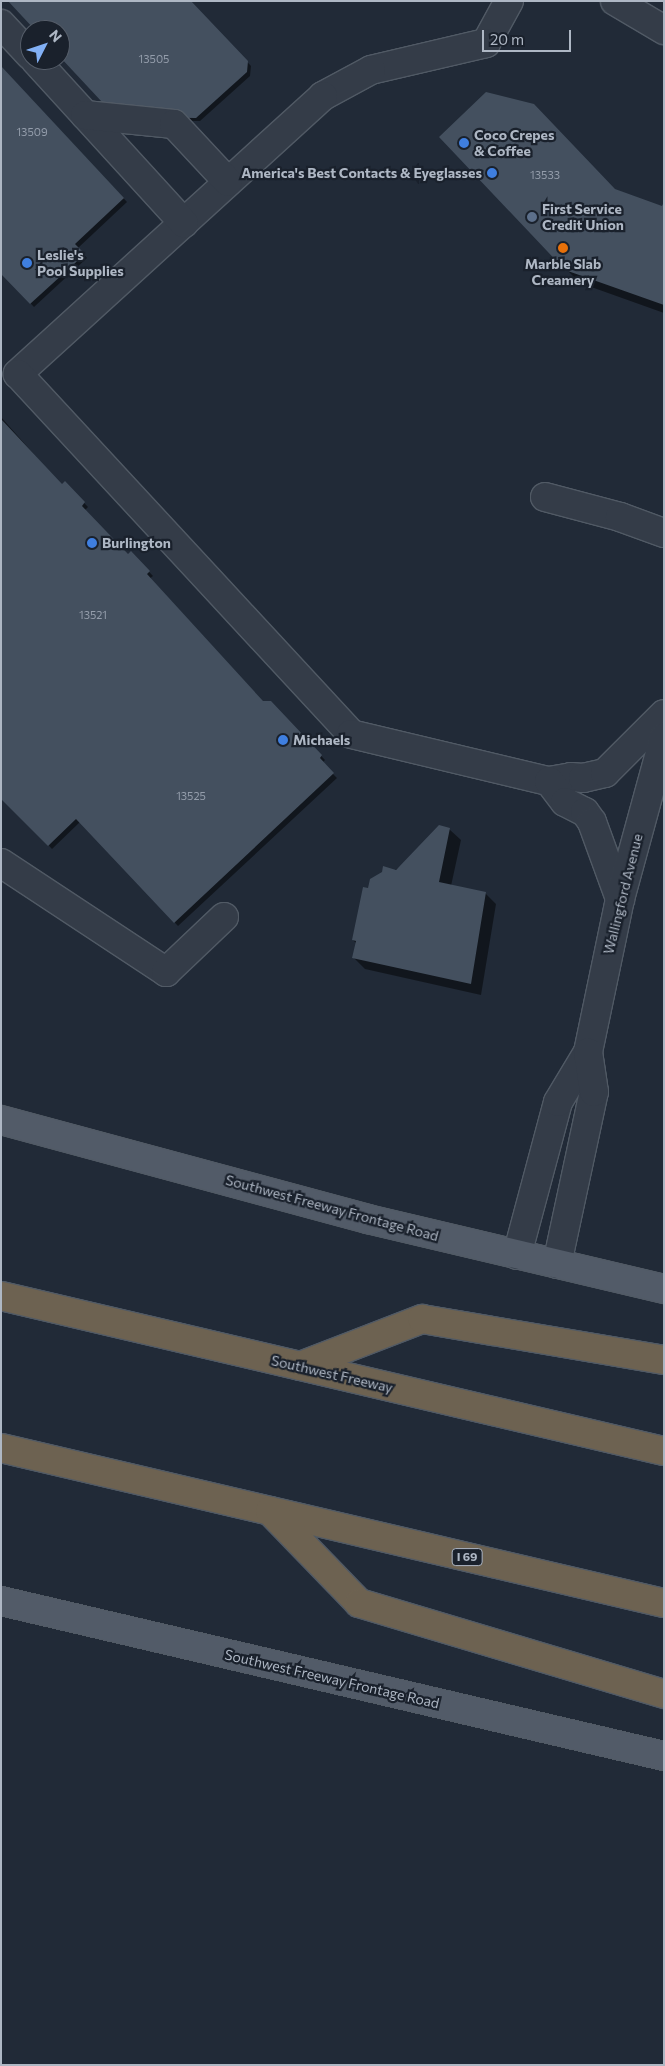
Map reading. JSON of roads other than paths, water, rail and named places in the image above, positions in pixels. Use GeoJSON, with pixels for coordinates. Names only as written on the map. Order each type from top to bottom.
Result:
{"type":"FeatureCollection","features":[{"type":"Feature","properties":{"kind":"highway","name":"Southwest Freeway"},"geometry":{"type":"LineString","coordinates":[[1,1296],[664,1451]]}},
{"type":"Feature","properties":{"kind":"highway"},"geometry":{"type":"LineString","coordinates":[[300,1366],[422,1319],[664,1360]]}},
{"type":"Feature","properties":{"kind":"highway","name":"I 69"},"geometry":{"type":"LineString","coordinates":[[1,1448],[664,1603]]}},
{"type":"Feature","properties":{"kind":"highway"},"geometry":{"type":"LineString","coordinates":[[270,1511],[359,1603],[664,1694]]}},
{"type":"Feature","properties":{"kind":"main road","name":"Southwest Freeway Frontage Road"},"geometry":{"type":"LineString","coordinates":[[1,1120],[350,1214],[664,1289]]}},
{"type":"Feature","properties":{"kind":"main road","name":"Southwest Freeway Frontage Road"},"geometry":{"type":"LineString","coordinates":[[1,1601],[664,1756]]}},
{"type":"Feature","properties":{"kind":"street"},"geometry":{"type":"LineString","coordinates":[[509,1],[486,43],[371,70],[323,96],[18,374],[351,734],[549,781],[571,777],[583,778],[605,773],[664,714]]}},
{"type":"Feature","properties":{"kind":"street"},"geometry":{"type":"LineString","coordinates":[[615,1],[664,30]]}},
{"type":"Feature","properties":{"kind":"street"},"geometry":{"type":"LineString","coordinates":[[1,24],[20,44]]}},
{"type":"Feature","properties":{"kind":"street"},"geometry":{"type":"LineString","coordinates":[[44,70],[184,223]]}},
{"type":"Feature","properties":{"kind":"street"},"geometry":{"type":"LineString","coordinates":[[85,115],[174,124],[228,182]]}},
{"type":"Feature","properties":{"kind":"street"},"geometry":{"type":"LineString","coordinates":[[545,497],[620,517],[664,533]]}},
{"type":"Feature","properties":{"kind":"street","name":"Wallingford Avenue"},"geometry":{"type":"LineString","coordinates":[[517,1255],[558,1102],[588,1052],[620,899],[655,803],[664,738]]}},
{"type":"Feature","properties":{"kind":"street"},"geometry":{"type":"LineString","coordinates":[[549,781],[565,802],[585,812],[592,822],[620,899]]}},
{"type":"Feature","properties":{"kind":"street"},"geometry":{"type":"LineString","coordinates":[[1,863],[166,972],[224,917]]}},
{"type":"Feature","properties":{"kind":"street","name":"Wallingford Avenue"},"geometry":{"type":"LineString","coordinates":[[557,1264],[594,1092],[588,1052]]}},
{"type":"Feature","properties":{"kind":"place","name":"Coco Crepes & Coffee"},"geometry":{"type":"Point","coordinates":[464,143]}},
{"type":"Feature","properties":{"kind":"place","name":"America's Best Contacts & Eyeglasses"},"geometry":{"type":"Point","coordinates":[492,173]}},
{"type":"Feature","properties":{"kind":"place","name":"First Service Credit Union"},"geometry":{"type":"Point","coordinates":[532,217]}},
{"type":"Feature","properties":{"kind":"place","name":"Marble Slab Creamery"},"geometry":{"type":"Point","coordinates":[563,248]}},
{"type":"Feature","properties":{"kind":"place","name":"Leslie's Pool Supplies"},"geometry":{"type":"Point","coordinates":[27,263]}},
{"type":"Feature","properties":{"kind":"place","name":"Burlington"},"geometry":{"type":"Point","coordinates":[92,543]}},
{"type":"Feature","properties":{"kind":"place","name":"Michaels"},"geometry":{"type":"Point","coordinates":[283,740]}}]}
